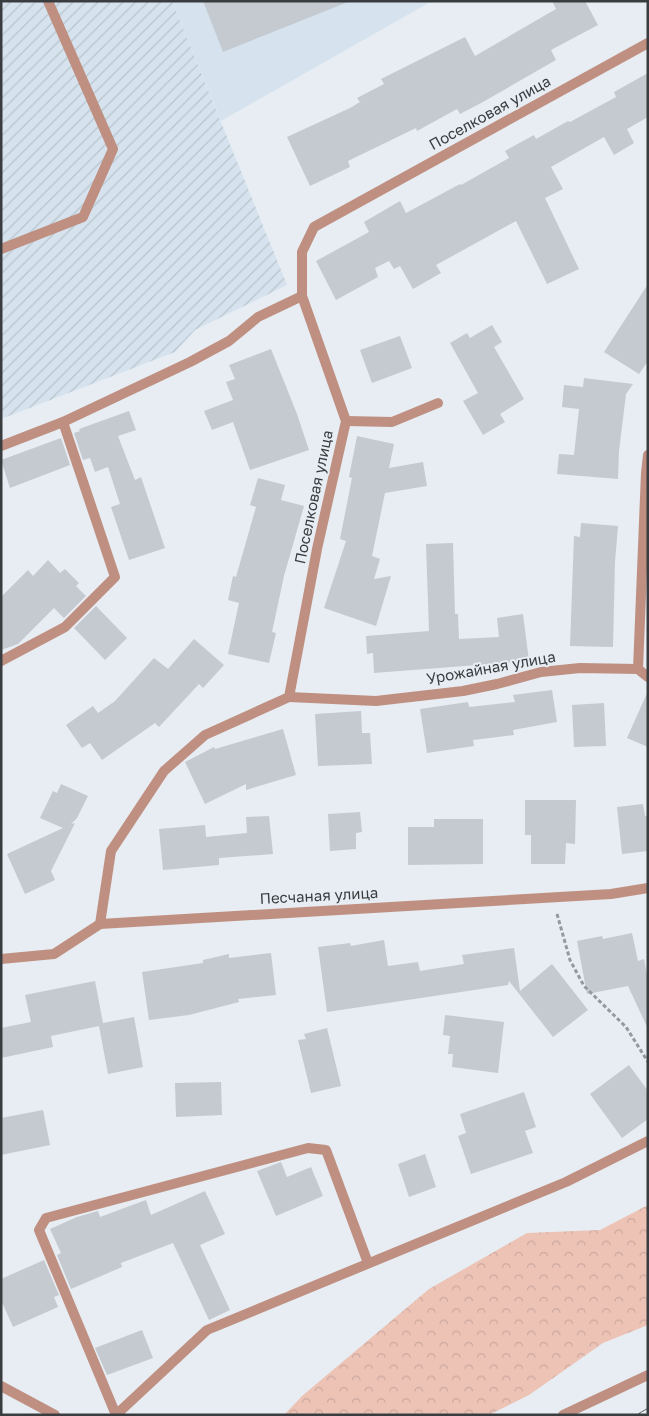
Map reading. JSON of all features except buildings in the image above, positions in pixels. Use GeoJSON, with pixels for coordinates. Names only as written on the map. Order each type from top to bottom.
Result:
{"type":"FeatureCollection","features":[{"type":"Feature","properties":{"kind":"street"},"geometry":{"type":"LineString","coordinates":[[1,249],[83,217],[113,149],[48,1]]}},
{"type":"Feature","properties":{"kind":"street","name":"Поселковая улица"},"geometry":{"type":"LineString","coordinates":[[289,697],[317,550],[346,421],[302,296],[302,252],[314,227],[648,43]]}},
{"type":"Feature","properties":{"kind":"street"},"geometry":{"type":"LineString","coordinates":[[1,446],[63,422],[198,357],[229,340],[258,317],[302,296]]}},
{"type":"Feature","properties":{"kind":"street"},"geometry":{"type":"LineString","coordinates":[[346,421],[392,422],[438,403]]}},
{"type":"Feature","properties":{"kind":"street"},"geometry":{"type":"LineString","coordinates":[[1,661],[65,627],[115,577],[63,422]]}},
{"type":"Feature","properties":{"kind":"street"},"geometry":{"type":"LineString","coordinates":[[648,455],[638,669],[648,676]]}},
{"type":"Feature","properties":{"kind":"street","name":"Урожайная улица"},"geometry":{"type":"LineString","coordinates":[[289,697],[376,701],[463,691],[541,672],[580,668],[638,669]]}},
{"type":"Feature","properties":{"kind":"street"},"geometry":{"type":"LineString","coordinates":[[100,924],[111,851],[164,771],[206,735],[289,697]]}},
{"type":"Feature","properties":{"kind":"street","name":"Песчаная улица"},"geometry":{"type":"LineString","coordinates":[[1,959],[54,954],[100,924],[610,894],[648,888]]}},
{"type":"Feature","properties":{"kind":"street"},"geometry":{"type":"LineString","coordinates":[[368,1263],[326,1150],[308,1148],[46,1218],[39,1230],[116,1415],[206,1330],[566,1182],[648,1141]]}},
{"type":"Feature","properties":{"kind":"street"},"geometry":{"type":"LineString","coordinates":[[563,1415],[648,1375]]}},
{"type":"Feature","properties":{"kind":"street"},"geometry":{"type":"LineString","coordinates":[[1,1386],[55,1415]]}},
{"type":"Feature","properties":{"kind":"path"},"geometry":{"type":"LineString","coordinates":[[552,897],[570,960],[584,986],[626,1027],[648,1062]]}},
{"type":"Feature","properties":{"kind":"shaded area"},"geometry":{"type":"Polygon","coordinates":[[[1,1],[172,1],[287,285],[195,330],[175,352],[1,419],[1,1]]]}},
{"type":"Feature","properties":{"kind":"shaded area"},"geometry":{"type":"Polygon","coordinates":[[[172,1],[432,1],[221,121],[172,1]]]}},
{"type":"Feature","properties":{"kind":"green space"},"geometry":{"type":"Polygon","coordinates":[[[648,1205],[648,1325],[603,1343],[529,1395],[489,1415],[284,1415],[302,1396],[429,1289],[527,1233],[600,1230],[648,1205]]]}},
{"type":"Feature","properties":{"kind":"railway"},"geometry":{"type":"LineString","coordinates":[[641,1415],[648,1411]]}}]}
